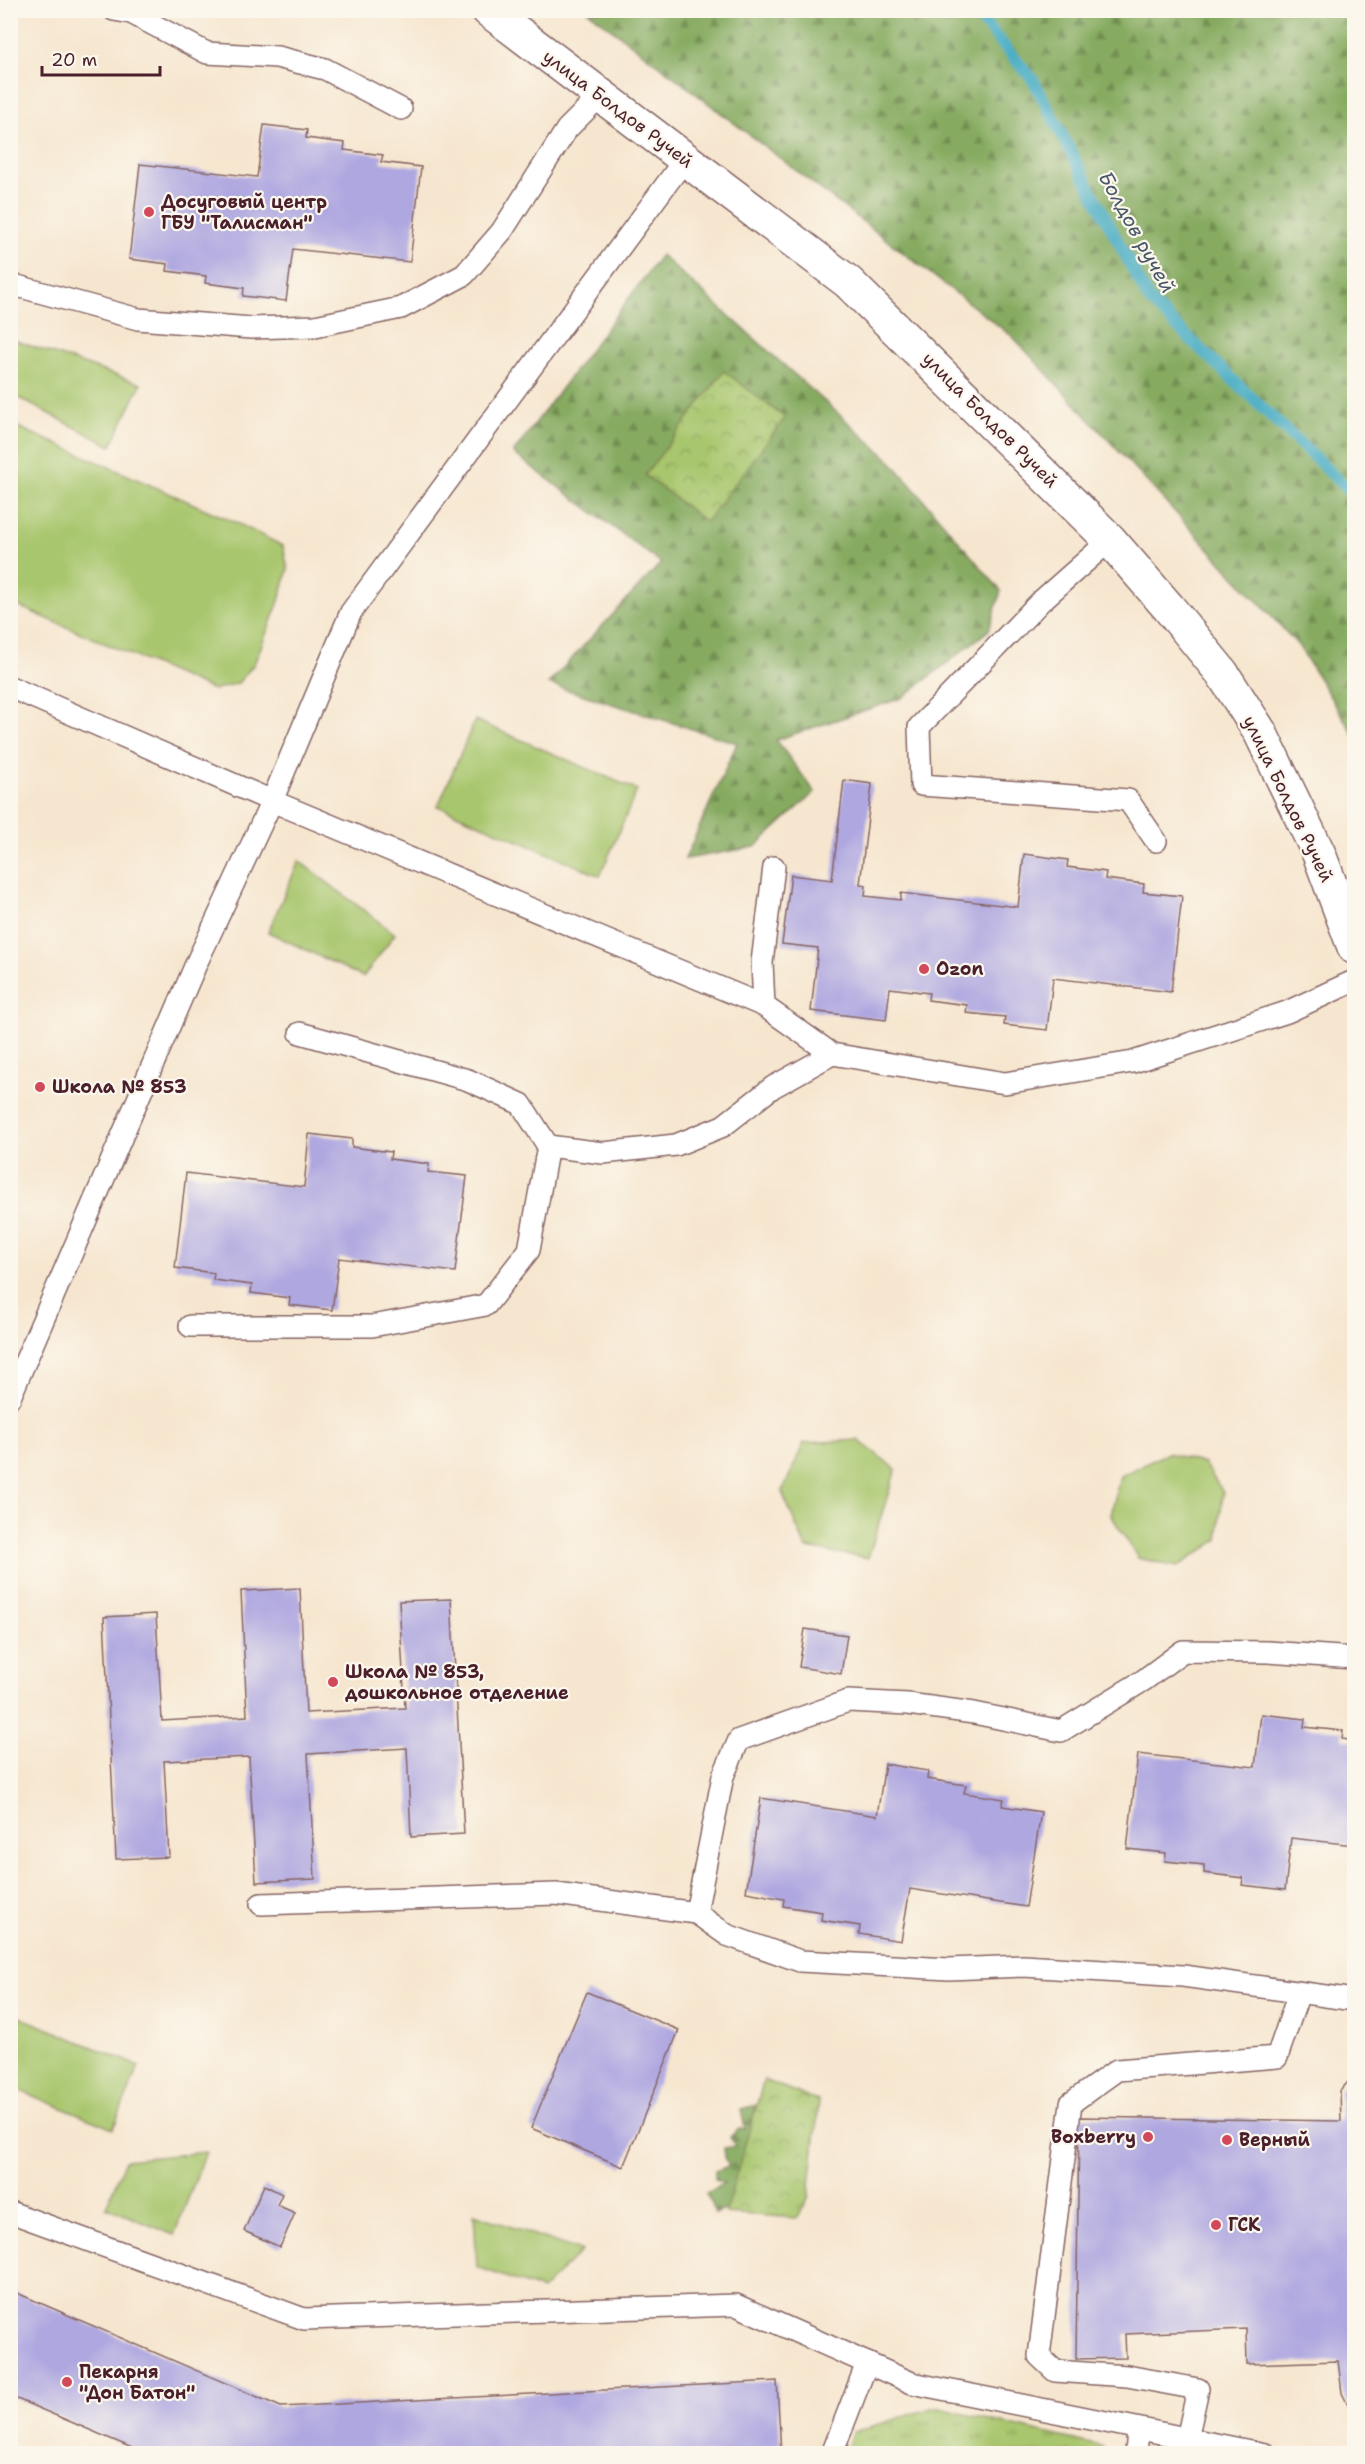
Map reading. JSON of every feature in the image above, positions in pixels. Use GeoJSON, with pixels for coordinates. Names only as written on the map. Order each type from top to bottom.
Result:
{"type":"FeatureCollection","features":[{"type":"Feature","properties":{"kind":"street","name":"улица Болдов Ручей"},"geometry":{"type":"LineString","coordinates":[[488,10],[848,282],[1110,540],[1222,674],[1260,732],[1319,854],[1354,947]]}},
{"type":"Feature","properties":{"kind":"lane"},"geometry":{"type":"LineString","coordinates":[[114,10],[131,13],[207,52],[277,57],[325,69],[401,109]]}},
{"type":"Feature","properties":{"kind":"lane"},"geometry":{"type":"LineString","coordinates":[[10,284],[138,319],[251,327],[315,326],[401,308],[464,275],[502,231],[567,129],[600,96]]}},
{"type":"Feature","properties":{"kind":"lane"},"geometry":{"type":"LineString","coordinates":[[10,1397],[196,964],[272,801],[351,612],[685,159]]}},
{"type":"Feature","properties":{"kind":"lane"},"geometry":{"type":"LineString","coordinates":[[1110,540],[1041,601],[919,727],[921,785],[1128,800],[1156,841]]}},
{"type":"Feature","properties":{"kind":"lane"},"geometry":{"type":"LineString","coordinates":[[10,687],[272,801],[764,1006],[832,1054],[1005,1083],[1133,1062],[1287,1012],[1354,981]]}},
{"type":"Feature","properties":{"kind":"lane"},"geometry":{"type":"LineString","coordinates":[[764,1006],[762,962],[774,867]]}},
{"type":"Feature","properties":{"kind":"lane"},"geometry":{"type":"LineString","coordinates":[[190,1326],[372,1326],[486,1305],[529,1250],[548,1146],[521,1104],[468,1080],[300,1033]]}},
{"type":"Feature","properties":{"kind":"lane"},"geometry":{"type":"LineString","coordinates":[[548,1146],[603,1153],[676,1145],[723,1126],[773,1087],[832,1054]]}},
{"type":"Feature","properties":{"kind":"lane"},"geometry":{"type":"LineString","coordinates":[[696,1913],[723,1776],[739,1740],[785,1722],[848,1701],[908,1704],[974,1713],[1060,1731],[1144,1680],[1183,1651],[1268,1652],[1354,1658]]}},
{"type":"Feature","properties":{"kind":"lane"},"geometry":{"type":"LineString","coordinates":[[261,1904],[556,1894],[696,1913],[727,1935],[800,1961],[949,1968],[1023,1966],[1183,1976],[1354,2000]]}},
{"type":"Feature","properties":{"kind":"lane"},"geometry":{"type":"LineString","coordinates":[[1187,2439],[1198,2389],[1126,2376],[1055,2371],[1039,2356],[1071,2103],[1117,2070],[1277,2057],[1299,1993]]}},
{"type":"Feature","properties":{"kind":"lane"},"geometry":{"type":"LineString","coordinates":[[10,2212],[304,2319],[736,2305],[912,2384],[1265,2454]]}},
{"type":"Feature","properties":{"kind":"lane"},"geometry":{"type":"LineString","coordinates":[[832,2454],[867,2363]]}},
{"type":"Feature","properties":{"kind":"lane"},"geometry":{"type":"LineString","coordinates":[[1136,2454],[1138,2430]]}},
{"type":"Feature","properties":{"kind":"green space"},"geometry":{"type":"Polygon","coordinates":[[[588,11],[1354,11],[1354,735],[1298,645],[1013,337],[588,11]]]}},
{"type":"Feature","properties":{"kind":"green space"},"geometry":{"type":"Polygon","coordinates":[[[661,255],[889,459],[1001,591],[989,630],[902,698],[776,740],[815,792],[755,847],[685,859],[737,743],[548,684],[661,563],[513,453],[661,255]]]}},
{"type":"Feature","properties":{"kind":"green space"},"geometry":{"type":"Polygon","coordinates":[[[11,339],[141,384],[111,446],[11,394],[11,339]]]}},
{"type":"Feature","properties":{"kind":"green space"},"geometry":{"type":"Polygon","coordinates":[[[724,371],[785,418],[706,522],[645,475],[724,371]]]}},
{"type":"Feature","properties":{"kind":"green space"},"geometry":{"type":"Polygon","coordinates":[[[11,424],[237,523],[283,546],[288,570],[278,604],[254,664],[238,683],[213,690],[11,603],[11,424]]]}},
{"type":"Feature","properties":{"kind":"green space"},"geometry":{"type":"Polygon","coordinates":[[[475,720],[637,790],[600,876],[438,806],[475,720]]]}},
{"type":"Feature","properties":{"kind":"green space"},"geometry":{"type":"Polygon","coordinates":[[[299,861],[395,934],[363,977],[268,932],[299,861]]]}},
{"type":"Feature","properties":{"kind":"green space"},"geometry":{"type":"Polygon","coordinates":[[[858,1440],[896,1469],[868,1558],[806,1548],[782,1492],[804,1443],[858,1440]]]}},
{"type":"Feature","properties":{"kind":"green space"},"geometry":{"type":"Polygon","coordinates":[[[1168,1453],[1204,1464],[1223,1492],[1218,1540],[1177,1567],[1138,1558],[1111,1515],[1120,1476],[1168,1453]]]}},
{"type":"Feature","properties":{"kind":"green space"},"geometry":{"type":"Polygon","coordinates":[[[17,2016],[139,2066],[113,2129],[11,2087],[11,2030],[17,2016]]]}},
{"type":"Feature","properties":{"kind":"green space"},"geometry":{"type":"Polygon","coordinates":[[[764,2080],[819,2101],[809,2196],[798,2218],[725,2213],[764,2080]]]}},
{"type":"Feature","properties":{"kind":"green space"},"geometry":{"type":"Polygon","coordinates":[[[756,2105],[731,2207],[715,2214],[706,2194],[724,2183],[715,2180],[715,2171],[729,2166],[724,2148],[735,2146],[730,2137],[739,2129],[745,2129],[741,2109],[756,2105]]]}},
{"type":"Feature","properties":{"kind":"green space"},"geometry":{"type":"Polygon","coordinates":[[[206,2152],[174,2235],[106,2207],[125,2160],[206,2152]]]}},
{"type":"Feature","properties":{"kind":"green space"},"geometry":{"type":"Polygon","coordinates":[[[474,2214],[581,2251],[542,2290],[477,2267],[474,2214]]]}},
{"type":"Feature","properties":{"kind":"green space"},"geometry":{"type":"Polygon","coordinates":[[[935,2407],[1103,2447],[1105,2453],[846,2453],[852,2432],[935,2407]]]}},
{"type":"Feature","properties":{"kind":"building"},"geometry":{"type":"Polygon","coordinates":[[[264,125],[307,130],[306,138],[345,143],[344,150],[383,155],[381,162],[421,167],[410,262],[293,249],[286,301],[243,296],[244,288],[205,283],[206,276],[167,271],[168,264],[129,259],[140,164],[257,177],[264,125]]]}},
{"type":"Feature","properties":{"kind":"building"},"geometry":{"type":"Polygon","coordinates":[[[844,780],[872,784],[860,884],[866,885],[865,896],[901,900],[901,893],[1018,907],[1024,854],[1068,860],[1067,867],[1106,872],[1105,879],[1144,884],[1143,892],[1182,896],[1171,992],[1053,978],[1047,1030],[1004,1025],[1005,1017],[966,1013],[967,1005],[928,1000],[929,993],[890,988],[886,1020],[811,1011],[818,948],[782,944],[791,875],[832,880],[844,780]]]}},
{"type":"Feature","properties":{"kind":"building"},"geometry":{"type":"Polygon","coordinates":[[[309,1134],[352,1139],[352,1147],[391,1152],[390,1159],[429,1164],[428,1172],[467,1176],[455,1272],[339,1258],[332,1310],[289,1305],[290,1298],[251,1293],[252,1285],[213,1280],[214,1273],[175,1268],[186,1173],[304,1187],[309,1134]]]}},
{"type":"Feature","properties":{"kind":"building"},"geometry":{"type":"Polygon","coordinates":[[[300,1588],[306,1713],[405,1708],[399,1601],[451,1599],[464,1834],[411,1837],[407,1748],[308,1754],[315,1879],[256,1882],[249,1757],[164,1761],[169,1857],[116,1859],[104,1617],[156,1614],[162,1721],[247,1716],[241,1591],[300,1588]]]}},
{"type":"Feature","properties":{"kind":"building"},"geometry":{"type":"Polygon","coordinates":[[[805,1629],[847,1635],[841,1674],[799,1667],[805,1629]]]}},
{"type":"Feature","properties":{"kind":"building"},"geometry":{"type":"Polygon","coordinates":[[[1261,1714],[1305,1719],[1304,1727],[1343,1731],[1342,1739],[1354,1741],[1354,1845],[1291,1838],[1285,1890],[1242,1885],[1243,1878],[1204,1873],[1204,1865],[1165,1861],[1166,1853],[1127,1849],[1138,1754],[1255,1767],[1261,1714]]]}},
{"type":"Feature","properties":{"kind":"building"},"geometry":{"type":"Polygon","coordinates":[[[885,1764],[928,1771],[927,1779],[966,1785],[964,1793],[1004,1799],[1002,1806],[1041,1812],[1026,1907],[910,1889],[901,1941],[859,1934],[860,1926],[821,1920],[822,1912],[783,1906],[784,1899],[746,1892],[761,1798],[877,1816],[885,1764]]]}},
{"type":"Feature","properties":{"kind":"building"},"geometry":{"type":"Polygon","coordinates":[[[587,1992],[679,2030],[623,2167],[531,2128],[587,1992]]]}},
{"type":"Feature","properties":{"kind":"building","name":"ГСК"},"geometry":{"type":"Polygon","coordinates":[[[1354,2075],[1354,2409],[1349,2407],[1342,2393],[1338,2361],[1247,2364],[1246,2329],[1125,2334],[1126,2358],[1076,2359],[1079,2117],[1341,2121],[1340,2091],[1354,2075]]]}},
{"type":"Feature","properties":{"kind":"building"},"geometry":{"type":"Polygon","coordinates":[[[264,2185],[282,2194],[277,2205],[295,2213],[280,2247],[244,2231],[264,2185]]]}},
{"type":"Feature","properties":{"kind":"building"},"geometry":{"type":"Polygon","coordinates":[[[10,2290],[281,2407],[777,2381],[781,2454],[146,2454],[10,2396],[10,2290]]]}},
{"type":"Feature","properties":{"kind":"waterway","name":"Болдов ручей"},"geometry":{"type":"LineString","coordinates":[[973,10],[1033,80],[1149,300],[1354,495]]}},
{"type":"Feature","properties":{"kind":"place","name":"Досуговый центр ГБУ \"Талисман\""},"geometry":{"type":"Point","coordinates":[149,212]}},
{"type":"Feature","properties":{"kind":"place","name":"Ozon"},"geometry":{"type":"Point","coordinates":[924,969]}},
{"type":"Feature","properties":{"kind":"place","name":"Школа № 853"},"geometry":{"type":"Point","coordinates":[40,1087]}},
{"type":"Feature","properties":{"kind":"place","name":"Школа № 853, дошкольное отделение"},"geometry":{"type":"Point","coordinates":[333,1682]}},
{"type":"Feature","properties":{"kind":"place","name":"Boxberry"},"geometry":{"type":"Point","coordinates":[1148,2137]}},
{"type":"Feature","properties":{"kind":"place","name":"Верный"},"geometry":{"type":"Point","coordinates":[1227,2140]}},
{"type":"Feature","properties":{"kind":"place","name":"ГСК"},"geometry":{"type":"Point","coordinates":[1216,2225]}},
{"type":"Feature","properties":{"kind":"place","name":"Пекарня \"Дон Батон\""},"geometry":{"type":"Point","coordinates":[67,2382]}}]}
